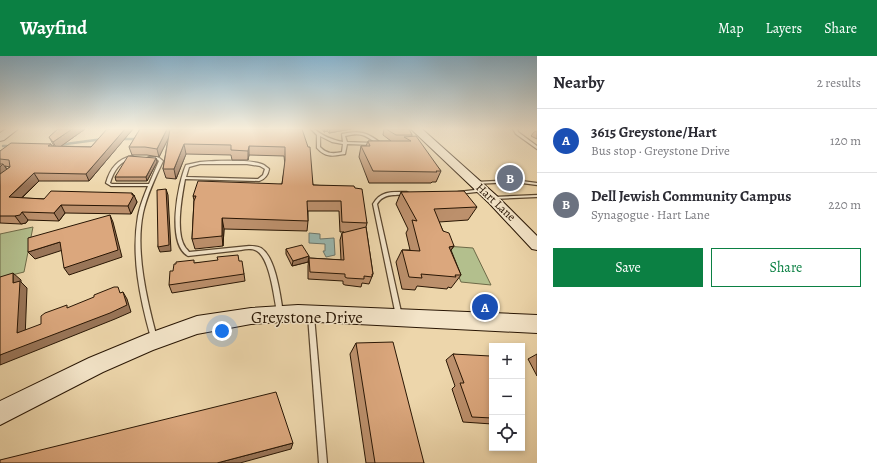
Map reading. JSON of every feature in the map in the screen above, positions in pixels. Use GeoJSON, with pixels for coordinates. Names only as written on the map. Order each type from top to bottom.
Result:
{"type":"FeatureCollection","features":[{"type":"Feature","properties":{"kind":"street","name":"Hart Lane"},"geometry":{"type":"LineString","coordinates":[[435,148],[484,190],[537,244]]}},
{"type":"Feature","properties":{"kind":"street","name":"Greystone Drive"},"geometry":{"type":"LineString","coordinates":[[0,413],[96,365],[154,340],[197,325],[251,316],[311,314],[537,324]]}},
{"type":"Feature","properties":{"kind":"lane"},"geometry":{"type":"LineString","coordinates":[[319,148],[322,153],[330,155],[344,152],[345,148]]}},
{"type":"Feature","properties":{"kind":"lane"},"geometry":{"type":"LineString","coordinates":[[138,158],[123,160],[108,183],[111,185],[151,185]]}},
{"type":"Feature","properties":{"kind":"lane"},"geometry":{"type":"LineString","coordinates":[[145,158],[158,158],[161,161],[140,216],[139,251],[145,307],[154,340]]}},
{"type":"Feature","properties":{"kind":"lane"},"geometry":{"type":"LineString","coordinates":[[183,178],[259,180],[266,174],[267,169],[258,165],[195,163],[187,166],[183,178],[180,191],[178,222],[182,248],[188,254],[203,254],[255,248],[266,256],[280,314]]}},
{"type":"Feature","properties":{"kind":"lane"},"geometry":{"type":"LineString","coordinates":[[451,193],[484,190],[514,182],[537,184]]}},
{"type":"Feature","properties":{"kind":"lane"},"geometry":{"type":"LineString","coordinates":[[484,190],[537,196]]}},
{"type":"Feature","properties":{"kind":"lane"},"geometry":{"type":"LineString","coordinates":[[400,318],[375,204],[377,199],[384,194],[416,193]]}},
{"type":"Feature","properties":{"kind":"lane"},"geometry":{"type":"LineString","coordinates":[[311,314],[323,463]]}},
{"type":"Feature","properties":{"kind":"green space"},"geometry":{"type":"Polygon","coordinates":[[[33,227],[24,272],[0,278],[0,234],[33,227]]]}},
{"type":"Feature","properties":{"kind":"green space"},"geometry":{"type":"Polygon","coordinates":[[[446,246],[473,248],[491,285],[461,282],[446,246]]]}},
{"type":"Feature","properties":{"kind":"water"},"geometry":{"type":"Polygon","coordinates":[[[309,233],[320,234],[320,239],[334,238],[335,255],[326,257],[323,251],[325,251],[325,244],[309,243],[309,233]]]}},
{"type":"Feature","properties":{"kind":"building"},"geometry":{"type":"Polygon","coordinates":[[[4,148],[109,148],[86,174],[34,173],[9,197],[44,199],[51,191],[132,193],[132,195],[134,195],[128,206],[61,205],[54,213],[22,212],[20,215],[15,216],[0,216],[0,174],[10,167],[9,160],[0,159],[0,151],[4,148]]]}},
{"type":"Feature","properties":{"kind":"building"},"geometry":{"type":"Polygon","coordinates":[[[167,148],[182,148],[174,169],[163,169],[167,148]]]}},
{"type":"Feature","properties":{"kind":"building"},"geometry":{"type":"Polygon","coordinates":[[[231,148],[249,148],[248,151],[231,150],[231,148]]]}},
{"type":"Feature","properties":{"kind":"building"},"geometry":{"type":"Polygon","coordinates":[[[285,148],[310,148],[313,185],[354,186],[355,188],[362,189],[367,223],[342,222],[341,201],[307,201],[308,221],[222,218],[222,236],[192,239],[194,201],[196,196],[193,196],[198,181],[282,184],[285,148]]]}},
{"type":"Feature","properties":{"kind":"building"},"geometry":{"type":"Polygon","coordinates":[[[362,148],[425,148],[441,171],[436,171],[437,172],[373,171],[362,148]]]}},
{"type":"Feature","properties":{"kind":"building"},"geometry":{"type":"Polygon","coordinates":[[[128,156],[156,158],[146,177],[115,177],[128,156]]]}},
{"type":"Feature","properties":{"kind":"building"},"geometry":{"type":"Polygon","coordinates":[[[166,189],[169,245],[158,247],[157,190],[166,189]]]}},
{"type":"Feature","properties":{"kind":"building"},"geometry":{"type":"Polygon","coordinates":[[[464,191],[477,207],[434,209],[443,231],[449,233],[454,246],[449,247],[461,275],[455,275],[456,277],[421,274],[422,278],[409,277],[402,250],[420,251],[412,220],[417,221],[401,192],[464,191]]]}},
{"type":"Feature","properties":{"kind":"building"},"geometry":{"type":"Polygon","coordinates":[[[110,215],[118,250],[64,268],[60,242],[28,252],[28,238],[110,215]]]}},
{"type":"Feature","properties":{"kind":"building"},"geometry":{"type":"Polygon","coordinates":[[[366,227],[373,274],[372,277],[364,276],[364,279],[347,278],[345,277],[345,274],[310,272],[309,258],[344,260],[342,233],[366,227]]]}},
{"type":"Feature","properties":{"kind":"building"},"geometry":{"type":"Polygon","coordinates":[[[302,245],[309,256],[293,261],[286,249],[302,245]]]}},
{"type":"Feature","properties":{"kind":"building"},"geometry":{"type":"Polygon","coordinates":[[[238,255],[239,261],[242,261],[244,274],[169,285],[170,271],[173,271],[174,264],[176,264],[176,262],[194,260],[194,263],[218,260],[217,257],[238,255]]]}},
{"type":"Feature","properties":{"kind":"building"},"geometry":{"type":"Polygon","coordinates":[[[13,273],[13,283],[20,281],[17,333],[41,324],[41,316],[45,313],[67,305],[67,308],[114,287],[118,287],[120,293],[123,292],[127,305],[110,313],[0,355],[0,277],[13,273]]]}},
{"type":"Feature","properties":{"kind":"building"},"geometry":{"type":"Polygon","coordinates":[[[393,342],[424,463],[375,463],[356,343],[393,342]]]}},
{"type":"Feature","properties":{"kind":"building"},"geometry":{"type":"Polygon","coordinates":[[[453,354],[489,356],[489,418],[472,417],[460,383],[464,383],[453,354]]]}},
{"type":"Feature","properties":{"kind":"building"},"geometry":{"type":"Polygon","coordinates":[[[276,392],[293,443],[217,463],[0,463],[0,460],[276,392]]]}},
{"type":"Feature","properties":{"kind":"place","name":"Dell Jewish Community Campus"},"geometry":{"type":"Point","coordinates":[510,178]}},
{"type":"Feature","properties":{"kind":"place","name":"3615 Greystone/Hart"},"geometry":{"type":"Point","coordinates":[485,307]}}]}
